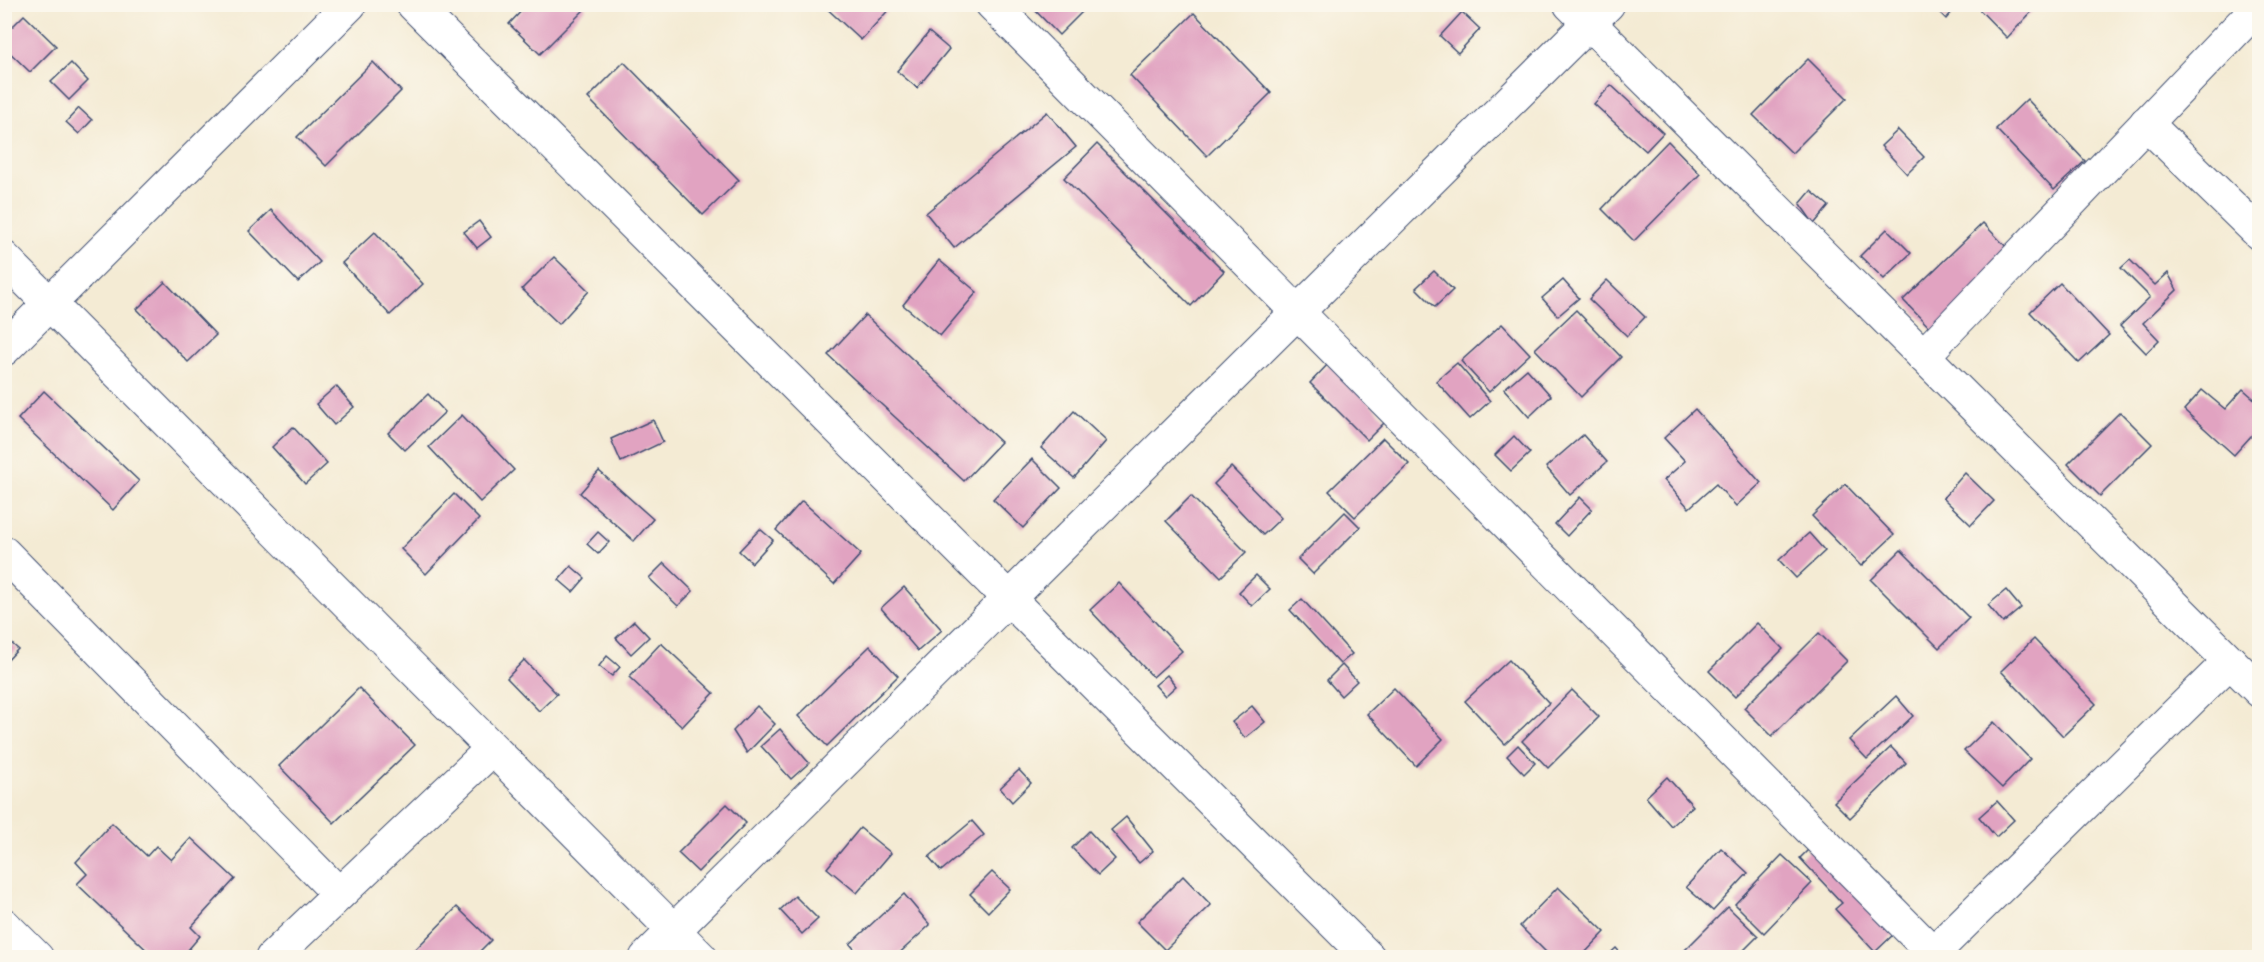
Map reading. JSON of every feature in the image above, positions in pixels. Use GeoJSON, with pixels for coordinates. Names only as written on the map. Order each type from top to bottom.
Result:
{"type":"FeatureCollection","features":[{"type":"Feature","properties":{"kind":"street"},"geometry":{"type":"LineString","coordinates":[[4,349],[350,4]]}},
{"type":"Feature","properties":{"kind":"street"},"geometry":{"type":"LineString","coordinates":[[413,4],[1369,957]]}},
{"type":"Feature","properties":{"kind":"street"},"geometry":{"type":"LineString","coordinates":[[992,4],[1931,955],[2230,661]]}},
{"type":"Feature","properties":{"kind":"street"},"geometry":{"type":"LineString","coordinates":[[1923,356],[2259,4]]}},
{"type":"Feature","properties":{"kind":"street"},"geometry":{"type":"LineString","coordinates":[[646,957],[1297,312],[1589,11],[1923,356],[2259,691]]}},
{"type":"Feature","properties":{"kind":"street"},"geometry":{"type":"LineString","coordinates":[[2146,123],[2259,234]]}},
{"type":"Feature","properties":{"kind":"street"},"geometry":{"type":"LineString","coordinates":[[4,258],[701,957]]}},
{"type":"Feature","properties":{"kind":"street"},"geometry":{"type":"LineString","coordinates":[[4,553],[339,894]]}},
{"type":"Feature","properties":{"kind":"street"},"geometry":{"type":"LineString","coordinates":[[272,957],[492,749]]}},
{"type":"Feature","properties":{"kind":"street"},"geometry":{"type":"LineString","coordinates":[[4,925],[37,957]]}},
{"type":"Feature","properties":{"kind":"building"},"geometry":{"type":"Polygon","coordinates":[[[528,4],[583,4],[586,8],[540,54],[509,24],[528,4]]]}},
{"type":"Feature","properties":{"kind":"building"},"geometry":{"type":"Polygon","coordinates":[[[822,4],[894,4],[861,40],[822,4]]]}},
{"type":"Feature","properties":{"kind":"building"},"geometry":{"type":"Polygon","coordinates":[[[1029,4],[1090,4],[1059,35],[1029,4]]]}},
{"type":"Feature","properties":{"kind":"building"},"geometry":{"type":"Polygon","coordinates":[[[1931,4],[1959,4],[1946,19],[1931,4]]]}},
{"type":"Feature","properties":{"kind":"building"},"geometry":{"type":"Polygon","coordinates":[[[1974,4],[2039,4],[2007,38],[1974,4]]]}},
{"type":"Feature","properties":{"kind":"building"},"geometry":{"type":"Polygon","coordinates":[[[1462,12],[1480,29],[1458,53],[1440,36],[1462,12]]]}},
{"type":"Feature","properties":{"kind":"building"},"geometry":{"type":"Polygon","coordinates":[[[1194,13],[1271,93],[1207,156],[1130,75],[1194,13]]]}},
{"type":"Feature","properties":{"kind":"building"},"geometry":{"type":"Polygon","coordinates":[[[24,15],[56,46],[30,72],[4,47],[4,35],[24,15]]]}},
{"type":"Feature","properties":{"kind":"building"},"geometry":{"type":"Polygon","coordinates":[[[929,32],[949,49],[917,88],[897,71],[929,32]]]}},
{"type":"Feature","properties":{"kind":"building"},"geometry":{"type":"Polygon","coordinates":[[[1808,59],[1847,98],[1792,153],[1753,115],[1808,59]]]}},
{"type":"Feature","properties":{"kind":"building"},"geometry":{"type":"Polygon","coordinates":[[[373,62],[401,91],[326,166],[297,137],[373,62]]]}},
{"type":"Feature","properties":{"kind":"building"},"geometry":{"type":"Polygon","coordinates":[[[624,62],[739,180],[703,215],[588,98],[624,62]]]}},
{"type":"Feature","properties":{"kind":"building"},"geometry":{"type":"Polygon","coordinates":[[[71,63],[88,81],[69,100],[51,82],[71,63]]]}},
{"type":"Feature","properties":{"kind":"building"},"geometry":{"type":"Polygon","coordinates":[[[1611,85],[1663,133],[1646,151],[1594,104],[1611,85]]]}},
{"type":"Feature","properties":{"kind":"building"},"geometry":{"type":"Polygon","coordinates":[[[2027,99],[2085,161],[2054,190],[1996,129],[2027,99]]]}},
{"type":"Feature","properties":{"kind":"building"},"geometry":{"type":"Polygon","coordinates":[[[79,108],[92,120],[79,134],[66,122],[79,108]]]}},
{"type":"Feature","properties":{"kind":"building"},"geometry":{"type":"Polygon","coordinates":[[[1047,112],[1076,147],[954,248],[926,213],[1047,112]]]}},
{"type":"Feature","properties":{"kind":"building"},"geometry":{"type":"Polygon","coordinates":[[[1898,130],[1924,157],[1907,174],[1881,146],[1898,130]]]}},
{"type":"Feature","properties":{"kind":"building"},"geometry":{"type":"Polygon","coordinates":[[[1668,141],[1700,174],[1634,241],[1602,209],[1668,141]]]}},
{"type":"Feature","properties":{"kind":"building"},"geometry":{"type":"Polygon","coordinates":[[[1097,144],[1224,271],[1191,306],[1064,178],[1097,144]]]}},
{"type":"Feature","properties":{"kind":"building"},"geometry":{"type":"Polygon","coordinates":[[[1811,191],[1829,206],[1814,224],[1800,204],[1811,191]]]}},
{"type":"Feature","properties":{"kind":"building"},"geometry":{"type":"Polygon","coordinates":[[[271,210],[320,262],[298,282],[249,231],[271,210]]]}},
{"type":"Feature","properties":{"kind":"building"},"geometry":{"type":"Polygon","coordinates":[[[479,221],[491,237],[477,248],[464,232],[479,221]]]}},
{"type":"Feature","properties":{"kind":"building"},"geometry":{"type":"Polygon","coordinates":[[[1983,223],[2014,255],[1934,332],[1903,300],[1983,223]]]}},
{"type":"Feature","properties":{"kind":"building"},"geometry":{"type":"Polygon","coordinates":[[[1887,229],[1911,253],[1884,279],[1860,256],[1887,229]]]}},
{"type":"Feature","properties":{"kind":"building"},"geometry":{"type":"Polygon","coordinates":[[[375,232],[423,284],[390,315],[342,263],[375,232]]]}},
{"type":"Feature","properties":{"kind":"building"},"geometry":{"type":"Polygon","coordinates":[[[554,257],[589,291],[559,324],[522,289],[554,257]]]}},
{"type":"Feature","properties":{"kind":"building"},"geometry":{"type":"Polygon","coordinates":[[[939,260],[977,292],[940,336],[903,305],[939,260]]]}},
{"type":"Feature","properties":{"kind":"building"},"geometry":{"type":"Polygon","coordinates":[[[2130,260],[2155,285],[2168,273],[2177,290],[2143,323],[2159,340],[2146,353],[2120,326],[2150,297],[2121,268],[2130,260]]]}},
{"type":"Feature","properties":{"kind":"building"},"geometry":{"type":"Polygon","coordinates":[[[1434,271],[1453,290],[1435,307],[1416,288],[1434,271]]]}},
{"type":"Feature","properties":{"kind":"building"},"geometry":{"type":"Polygon","coordinates":[[[1563,280],[1579,298],[1558,316],[1542,298],[1563,280]]]}},
{"type":"Feature","properties":{"kind":"building"},"geometry":{"type":"Polygon","coordinates":[[[1607,280],[1645,317],[1627,336],[1589,299],[1607,280]]]}},
{"type":"Feature","properties":{"kind":"building"},"geometry":{"type":"Polygon","coordinates":[[[165,282],[216,335],[188,362],[137,309],[165,282]]]}},
{"type":"Feature","properties":{"kind":"building"},"geometry":{"type":"Polygon","coordinates":[[[2060,283],[2109,335],[2079,363],[2030,312],[2060,283]]]}},
{"type":"Feature","properties":{"kind":"building"},"geometry":{"type":"Polygon","coordinates":[[[1576,310],[1621,357],[1581,397],[1535,349],[1576,310]]]}},
{"type":"Feature","properties":{"kind":"building"},"geometry":{"type":"Polygon","coordinates":[[[865,315],[1001,442],[964,481],[828,355],[865,315]]]}},
{"type":"Feature","properties":{"kind":"building"},"geometry":{"type":"Polygon","coordinates":[[[1502,324],[1530,354],[1489,392],[1461,361],[1502,324]]]}},
{"type":"Feature","properties":{"kind":"building"},"geometry":{"type":"Polygon","coordinates":[[[1329,363],[1387,420],[1367,440],[1310,383],[1329,363]]]}},
{"type":"Feature","properties":{"kind":"building"},"geometry":{"type":"Polygon","coordinates":[[[1457,363],[1490,401],[1470,419],[1436,381],[1457,363]]]}},
{"type":"Feature","properties":{"kind":"building"},"geometry":{"type":"Polygon","coordinates":[[[1527,369],[1551,396],[1529,417],[1504,389],[1527,369]]]}},
{"type":"Feature","properties":{"kind":"building"},"geometry":{"type":"Polygon","coordinates":[[[336,386],[354,407],[334,425],[316,404],[336,386]]]}},
{"type":"Feature","properties":{"kind":"building"},"geometry":{"type":"Polygon","coordinates":[[[2243,389],[2260,404],[2260,426],[2234,455],[2184,410],[2202,390],[2225,409],[2243,389]]]}},
{"type":"Feature","properties":{"kind":"building"},"geometry":{"type":"Polygon","coordinates":[[[44,391],[139,481],[113,510],[18,419],[44,391]]]}},
{"type":"Feature","properties":{"kind":"building"},"geometry":{"type":"Polygon","coordinates":[[[428,394],[445,412],[405,450],[388,433],[428,394]]]}},
{"type":"Feature","properties":{"kind":"building"},"geometry":{"type":"Polygon","coordinates":[[[1695,409],[1761,483],[1736,506],[1716,484],[1689,508],[1664,480],[1685,461],[1664,438],[1695,409]]]}},
{"type":"Feature","properties":{"kind":"building"},"geometry":{"type":"Polygon","coordinates":[[[1074,411],[1106,441],[1074,478],[1041,448],[1074,411]]]}},
{"type":"Feature","properties":{"kind":"building"},"geometry":{"type":"Polygon","coordinates":[[[2120,412],[2152,444],[2100,496],[2068,464],[2120,412]]]}},
{"type":"Feature","properties":{"kind":"building"},"geometry":{"type":"Polygon","coordinates":[[[462,415],[514,470],[480,502],[429,447],[462,415]]]}},
{"type":"Feature","properties":{"kind":"building"},"geometry":{"type":"Polygon","coordinates":[[[653,420],[663,442],[621,462],[611,439],[653,420]]]}},
{"type":"Feature","properties":{"kind":"building"},"geometry":{"type":"Polygon","coordinates":[[[293,427],[327,464],[305,484],[272,447],[293,427]]]}},
{"type":"Feature","properties":{"kind":"building"},"geometry":{"type":"Polygon","coordinates":[[[1583,435],[1607,462],[1570,495],[1546,467],[1583,435]]]}},
{"type":"Feature","properties":{"kind":"building"},"geometry":{"type":"Polygon","coordinates":[[[1514,436],[1530,453],[1511,471],[1495,455],[1514,436]]]}},
{"type":"Feature","properties":{"kind":"building"},"geometry":{"type":"Polygon","coordinates":[[[1383,438],[1409,464],[1355,517],[1329,491],[1383,438]]]}},
{"type":"Feature","properties":{"kind":"building"},"geometry":{"type":"Polygon","coordinates":[[[1032,459],[1061,488],[1023,528],[993,499],[1032,459]]]}},
{"type":"Feature","properties":{"kind":"building"},"geometry":{"type":"Polygon","coordinates":[[[1231,467],[1281,518],[1263,535],[1214,484],[1231,467]]]}},
{"type":"Feature","properties":{"kind":"building"},"geometry":{"type":"Polygon","coordinates":[[[599,471],[653,519],[634,541],[580,493],[599,471]]]}},
{"type":"Feature","properties":{"kind":"building"},"geometry":{"type":"Polygon","coordinates":[[[1965,473],[1994,501],[1971,525],[1943,498],[1965,473]]]}},
{"type":"Feature","properties":{"kind":"building"},"geometry":{"type":"Polygon","coordinates":[[[1845,484],[1894,535],[1861,566],[1812,516],[1845,484]]]}},
{"type":"Feature","properties":{"kind":"building"},"geometry":{"type":"Polygon","coordinates":[[[454,494],[479,519],[426,574],[401,549],[454,494]]]}},
{"type":"Feature","properties":{"kind":"building"},"geometry":{"type":"Polygon","coordinates":[[[1191,496],[1246,552],[1221,577],[1166,521],[1191,496]]]}},
{"type":"Feature","properties":{"kind":"building"},"geometry":{"type":"Polygon","coordinates":[[[1580,497],[1592,509],[1567,536],[1555,524],[1580,497]]]}},
{"type":"Feature","properties":{"kind":"building"},"geometry":{"type":"Polygon","coordinates":[[[802,501],[861,554],[834,584],[776,530],[802,501]]]}},
{"type":"Feature","properties":{"kind":"building"},"geometry":{"type":"Polygon","coordinates":[[[1345,512],[1360,527],[1313,574],[1298,559],[1345,512]]]}},
{"type":"Feature","properties":{"kind":"building"},"geometry":{"type":"Polygon","coordinates":[[[760,529],[773,540],[752,563],[739,551],[760,529]]]}},
{"type":"Feature","properties":{"kind":"building"},"geometry":{"type":"Polygon","coordinates":[[[598,532],[609,542],[598,554],[587,544],[598,532]]]}},
{"type":"Feature","properties":{"kind":"building"},"geometry":{"type":"Polygon","coordinates":[[[1809,533],[1825,551],[1796,578],[1779,560],[1809,533]]]}},
{"type":"Feature","properties":{"kind":"building"},"geometry":{"type":"Polygon","coordinates":[[[1901,550],[1969,618],[1939,648],[1871,580],[1901,550]]]}},
{"type":"Feature","properties":{"kind":"building"},"geometry":{"type":"Polygon","coordinates":[[[664,563],[693,591],[678,606],[649,578],[664,563]]]}},
{"type":"Feature","properties":{"kind":"building"},"geometry":{"type":"Polygon","coordinates":[[[571,566],[585,578],[573,592],[559,580],[571,566]]]}},
{"type":"Feature","properties":{"kind":"building"},"geometry":{"type":"Polygon","coordinates":[[[1256,575],[1270,589],[1252,606],[1239,592],[1256,575]]]}},
{"type":"Feature","properties":{"kind":"building"},"geometry":{"type":"Polygon","coordinates":[[[1119,583],[1182,651],[1153,677],[1090,610],[1119,583]]]}},
{"type":"Feature","properties":{"kind":"building"},"geometry":{"type":"Polygon","coordinates":[[[904,587],[942,630],[918,651],[881,608],[904,587]]]}},
{"type":"Feature","properties":{"kind":"building"},"geometry":{"type":"Polygon","coordinates":[[[2006,590],[2021,608],[2003,623],[1988,605],[2006,590]]]}},
{"type":"Feature","properties":{"kind":"building"},"geometry":{"type":"Polygon","coordinates":[[[1302,599],[1352,654],[1340,664],[1290,610],[1302,599]]]}},
{"type":"Feature","properties":{"kind":"building"},"geometry":{"type":"Polygon","coordinates":[[[634,621],[649,637],[631,654],[616,638],[634,621]]]}},
{"type":"Feature","properties":{"kind":"building"},"geometry":{"type":"Polygon","coordinates":[[[1757,623],[1783,649],[1735,697],[1709,671],[1757,623]]]}},
{"type":"Feature","properties":{"kind":"building"},"geometry":{"type":"Polygon","coordinates":[[[1819,633],[1847,661],[1772,736],[1744,708],[1819,633]]]}},
{"type":"Feature","properties":{"kind":"building"},"geometry":{"type":"Polygon","coordinates":[[[4,637],[18,649],[4,664],[4,637]]]}},
{"type":"Feature","properties":{"kind":"building"},"geometry":{"type":"Polygon","coordinates":[[[2034,639],[2096,704],[2063,736],[2001,671],[2034,639]]]}},
{"type":"Feature","properties":{"kind":"building"},"geometry":{"type":"Polygon","coordinates":[[[661,643],[714,693],[682,727],[629,677],[661,643]]]}},
{"type":"Feature","properties":{"kind":"building"},"geometry":{"type":"Polygon","coordinates":[[[870,646],[898,676],[827,746],[798,716],[870,646]]]}},
{"type":"Feature","properties":{"kind":"building"},"geometry":{"type":"Polygon","coordinates":[[[607,656],[620,667],[612,676],[599,666],[607,656]]]}},
{"type":"Feature","properties":{"kind":"building"},"geometry":{"type":"Polygon","coordinates":[[[524,660],[557,694],[539,711],[507,678],[524,660]]]}},
{"type":"Feature","properties":{"kind":"building"},"geometry":{"type":"Polygon","coordinates":[[[1509,660],[1549,703],[1505,744],[1465,701],[1509,660]]]}},
{"type":"Feature","properties":{"kind":"building"},"geometry":{"type":"Polygon","coordinates":[[[1342,665],[1357,681],[1341,696],[1327,680],[1342,665]]]}},
{"type":"Feature","properties":{"kind":"building"},"geometry":{"type":"Polygon","coordinates":[[[1167,675],[1176,686],[1165,696],[1155,685],[1167,675]]]}},
{"type":"Feature","properties":{"kind":"building"},"geometry":{"type":"Polygon","coordinates":[[[359,688],[415,745],[334,823],[279,766],[359,688]]]}},
{"type":"Feature","properties":{"kind":"building"},"geometry":{"type":"Polygon","coordinates":[[[1394,688],[1443,739],[1416,766],[1367,714],[1394,688]]]}},
{"type":"Feature","properties":{"kind":"building"},"geometry":{"type":"Polygon","coordinates":[[[1572,690],[1599,717],[1548,768],[1522,741],[1572,690]]]}},
{"type":"Feature","properties":{"kind":"building"},"geometry":{"type":"Polygon","coordinates":[[[1896,696],[1913,716],[1867,759],[1849,740],[1896,696]]]}},
{"type":"Feature","properties":{"kind":"building"},"geometry":{"type":"Polygon","coordinates":[[[757,706],[775,724],[747,753],[733,731],[757,706]]]}},
{"type":"Feature","properties":{"kind":"building"},"geometry":{"type":"Polygon","coordinates":[[[1252,706],[1265,722],[1245,738],[1232,722],[1252,706]]]}},
{"type":"Feature","properties":{"kind":"building"},"geometry":{"type":"Polygon","coordinates":[[[1994,722],[2030,759],[2002,788],[1964,751],[1994,722]]]}},
{"type":"Feature","properties":{"kind":"building"},"geometry":{"type":"Polygon","coordinates":[[[780,729],[809,763],[791,779],[761,746],[780,729]]]}},
{"type":"Feature","properties":{"kind":"building"},"geometry":{"type":"Polygon","coordinates":[[[1518,745],[1535,763],[1524,774],[1507,756],[1518,745]]]}},
{"type":"Feature","properties":{"kind":"building"},"geometry":{"type":"Polygon","coordinates":[[[1891,747],[1906,763],[1850,818],[1834,802],[1891,747]]]}},
{"type":"Feature","properties":{"kind":"building"},"geometry":{"type":"Polygon","coordinates":[[[1019,770],[1031,783],[1012,802],[1000,788],[1019,770]]]}},
{"type":"Feature","properties":{"kind":"building"},"geometry":{"type":"Polygon","coordinates":[[[1667,777],[1693,806],[1671,826],[1646,797],[1667,777]]]}},
{"type":"Feature","properties":{"kind":"building"},"geometry":{"type":"Polygon","coordinates":[[[1997,801],[2014,820],[1996,837],[1979,817],[1997,801]]]}},
{"type":"Feature","properties":{"kind":"building"},"geometry":{"type":"Polygon","coordinates":[[[727,804],[746,823],[698,872],[678,853],[727,804]]]}},
{"type":"Feature","properties":{"kind":"building"},"geometry":{"type":"Polygon","coordinates":[[[1126,817],[1153,851],[1139,863],[1111,830],[1126,817]]]}},
{"type":"Feature","properties":{"kind":"building"},"geometry":{"type":"Polygon","coordinates":[[[972,821],[984,835],[941,871],[929,857],[972,821]]]}},
{"type":"Feature","properties":{"kind":"building"},"geometry":{"type":"Polygon","coordinates":[[[112,823],[147,856],[156,846],[171,860],[191,838],[235,879],[191,927],[200,936],[181,958],[155,958],[77,884],[87,874],[76,862],[112,823]]]}},
{"type":"Feature","properties":{"kind":"building"},"geometry":{"type":"Polygon","coordinates":[[[860,828],[891,853],[857,893],[827,868],[860,828]]]}},
{"type":"Feature","properties":{"kind":"building"},"geometry":{"type":"Polygon","coordinates":[[[1089,831],[1115,859],[1098,875],[1072,848],[1089,831]]]}},
{"type":"Feature","properties":{"kind":"building"},"geometry":{"type":"Polygon","coordinates":[[[1813,845],[1895,933],[1875,952],[1835,909],[1842,903],[1800,858],[1813,845]]]}},
{"type":"Feature","properties":{"kind":"building"},"geometry":{"type":"Polygon","coordinates":[[[1721,848],[1748,873],[1713,911],[1686,887],[1721,848]]]}},
{"type":"Feature","properties":{"kind":"building"},"geometry":{"type":"Polygon","coordinates":[[[1782,855],[1812,883],[1764,933],[1735,904],[1782,855]]]}},
{"type":"Feature","properties":{"kind":"building"},"geometry":{"type":"Polygon","coordinates":[[[992,872],[1010,889],[988,912],[970,894],[992,872]]]}},
{"type":"Feature","properties":{"kind":"building"},"geometry":{"type":"Polygon","coordinates":[[[1183,876],[1211,905],[1165,950],[1137,922],[1183,876]]]}},
{"type":"Feature","properties":{"kind":"building"},"geometry":{"type":"Polygon","coordinates":[[[1558,887],[1605,932],[1580,958],[1552,958],[1520,926],[1558,887]]]}},
{"type":"Feature","properties":{"kind":"building"},"geometry":{"type":"Polygon","coordinates":[[[904,894],[930,925],[894,958],[862,958],[850,944],[904,894]]]}},
{"type":"Feature","properties":{"kind":"building"},"geometry":{"type":"Polygon","coordinates":[[[795,896],[818,919],[802,934],[780,910],[795,896]]]}},
{"type":"Feature","properties":{"kind":"building"},"geometry":{"type":"Polygon","coordinates":[[[457,907],[491,940],[473,958],[407,958],[457,907]]]}},
{"type":"Feature","properties":{"kind":"building"},"geometry":{"type":"Polygon","coordinates":[[[1728,907],[1758,936],[1736,958],[1677,958],[1728,907]]]}},
{"type":"Feature","properties":{"kind":"building"},"geometry":{"type":"Polygon","coordinates":[[[1616,948],[1625,958],[1605,958],[1616,948]]]}}]}
